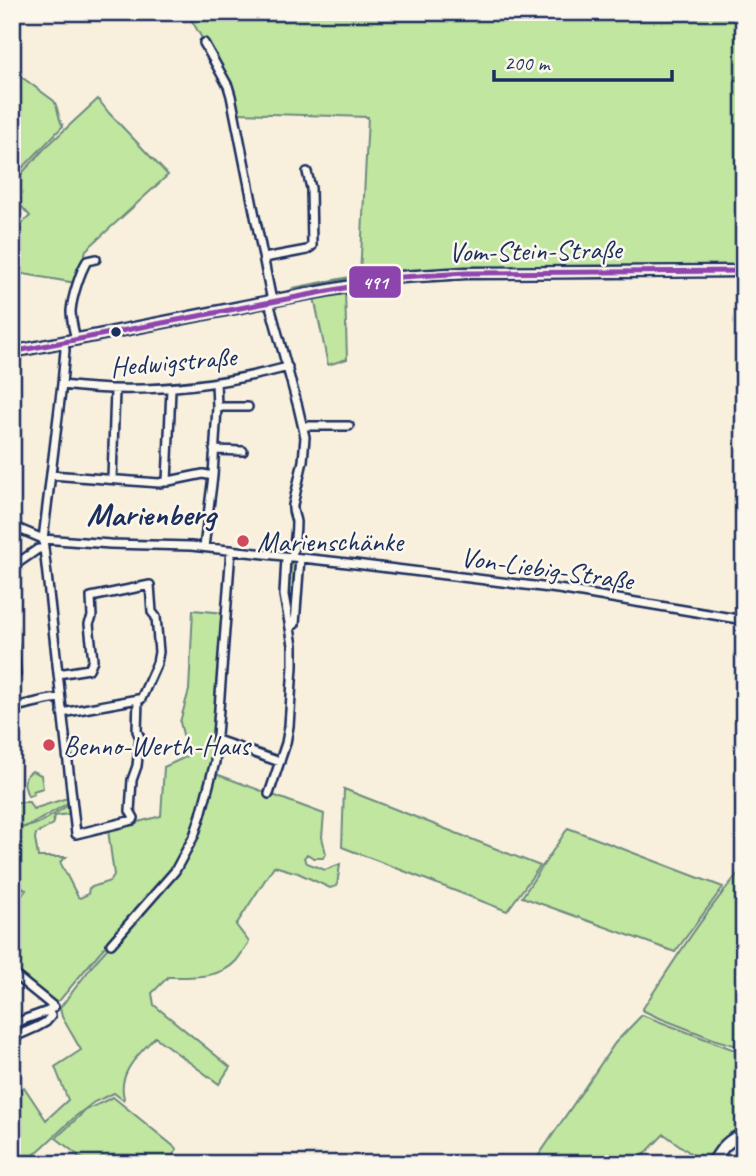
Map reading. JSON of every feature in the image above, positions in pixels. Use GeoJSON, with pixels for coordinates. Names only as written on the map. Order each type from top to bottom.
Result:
{"type":"FeatureCollection","features":[{"type":"Feature","properties":{"kind":"main road","name":"Vom-Stein-Straße"},"geometry":{"type":"LineString","coordinates":[[12,352],[388,279],[479,273],[744,271]]}},
{"type":"Feature","properties":{"kind":"main road"},"geometry":{"type":"LineString","coordinates":[[712,1164],[729,1140],[744,1134]]}},
{"type":"Feature","properties":{"kind":"street"},"geometry":{"type":"LineString","coordinates":[[204,43],[231,96],[271,301],[303,426],[305,447],[292,511],[296,524],[293,558],[295,624],[290,627]]}},
{"type":"Feature","properties":{"kind":"street"},"geometry":{"type":"LineString","coordinates":[[264,258],[307,250],[312,246],[311,188],[307,172]]}},
{"type":"Feature","properties":{"kind":"street"},"geometry":{"type":"LineString","coordinates":[[76,340],[71,312],[74,299],[83,266],[87,261],[96,259]]}},
{"type":"Feature","properties":{"kind":"street"},"geometry":{"type":"LineString","coordinates":[[63,342],[65,350],[62,385],[43,539],[76,834],[134,819],[130,811],[132,780],[137,766],[140,738],[136,731],[138,699]]}},
{"type":"Feature","properties":{"kind":"street","name":"Hedwigstraße"},"geometry":{"type":"LineString","coordinates":[[62,385],[115,390],[171,389],[194,387],[288,367]]}},
{"type":"Feature","properties":{"kind":"street"},"geometry":{"type":"LineString","coordinates":[[204,547],[213,476],[216,382]]}},
{"type":"Feature","properties":{"kind":"street"},"geometry":{"type":"LineString","coordinates":[[167,482],[171,389]]}},
{"type":"Feature","properties":{"kind":"street"},"geometry":{"type":"LineString","coordinates":[[112,479],[115,390]]}},
{"type":"Feature","properties":{"kind":"street"},"geometry":{"type":"LineString","coordinates":[[217,407],[248,407]]}},
{"type":"Feature","properties":{"kind":"street"},"geometry":{"type":"LineString","coordinates":[[303,426],[349,426]]}},
{"type":"Feature","properties":{"kind":"street"},"geometry":{"type":"LineString","coordinates":[[214,450],[243,451]]}},
{"type":"Feature","properties":{"kind":"street"},"geometry":{"type":"LineString","coordinates":[[51,475],[144,482],[167,482],[207,474],[213,476]]}},
{"type":"Feature","properties":{"kind":"street","name":"Von-Liebig-Straße"},"geometry":{"type":"LineString","coordinates":[[12,526],[43,539],[204,547],[345,563],[558,589],[744,620]]}},
{"type":"Feature","properties":{"kind":"street"},"geometry":{"type":"LineString","coordinates":[[12,567],[38,549],[44,548]]}},
{"type":"Feature","properties":{"kind":"street"},"geometry":{"type":"LineString","coordinates":[[111,944],[175,871],[194,836],[211,781],[217,740],[231,550]]}},
{"type":"Feature","properties":{"kind":"street"},"geometry":{"type":"LineString","coordinates":[[270,794],[289,726],[293,645],[284,592],[293,558]]}},
{"type":"Feature","properties":{"kind":"street"},"geometry":{"type":"LineString","coordinates":[[58,674],[89,669],[91,666],[91,597],[150,585],[152,612],[156,617],[159,636],[159,652],[141,699],[62,713]]}},
{"type":"Feature","properties":{"kind":"street"},"geometry":{"type":"LineString","coordinates":[[12,632],[16,674]]}},
{"type":"Feature","properties":{"kind":"street"},"geometry":{"type":"LineString","coordinates":[[12,707],[60,698]]}},
{"type":"Feature","properties":{"kind":"street"},"geometry":{"type":"LineString","coordinates":[[217,740],[280,762]]}},
{"type":"Feature","properties":{"kind":"street"},"geometry":{"type":"LineString","coordinates":[[12,973],[51,1009],[51,1016],[46,1022],[12,1038]]}},
{"type":"Feature","properties":{"kind":"street"},"geometry":{"type":"LineString","coordinates":[[12,1024],[51,1009]]}},
{"type":"Feature","properties":{"kind":"green space"},"geometry":{"type":"Polygon","coordinates":[[[187,12],[744,12],[744,265],[415,270],[321,283],[291,291],[293,288],[360,276],[368,117],[238,113],[233,93],[187,12]]]}},
{"type":"Feature","properties":{"kind":"green space"},"geometry":{"type":"Polygon","coordinates":[[[12,70],[54,101],[63,126],[12,179],[12,70]]]}},
{"type":"Feature","properties":{"kind":"green space"},"geometry":{"type":"Polygon","coordinates":[[[98,99],[168,175],[86,250],[76,283],[12,272],[12,233],[30,216],[12,196],[12,184],[45,148],[98,99]]]}},
{"type":"Feature","properties":{"kind":"green space"},"geometry":{"type":"Polygon","coordinates":[[[345,291],[347,359],[328,365],[314,297],[345,291]]]}},
{"type":"Feature","properties":{"kind":"green space"},"geometry":{"type":"Polygon","coordinates":[[[291,562],[298,563],[294,571],[293,582],[297,581],[297,588],[292,590],[291,602],[296,600],[292,617],[288,591],[291,562]]]}},
{"type":"Feature","properties":{"kind":"green space"},"geometry":{"type":"Polygon","coordinates":[[[193,610],[225,613],[211,763],[194,831],[174,871],[60,1000],[54,1002],[12,968],[12,907],[26,890],[22,888],[17,871],[12,869],[12,828],[28,827],[69,805],[69,814],[55,816],[52,825],[36,834],[38,857],[66,857],[60,862],[80,898],[88,894],[89,888],[110,881],[114,875],[108,830],[161,816],[164,767],[188,756],[180,722],[189,690],[193,610]]]}},
{"type":"Feature","properties":{"kind":"green space"},"geometry":{"type":"Polygon","coordinates":[[[32,771],[41,775],[43,788],[28,796],[25,779],[32,771]]]}},
{"type":"Feature","properties":{"kind":"green space"},"geometry":{"type":"Polygon","coordinates":[[[216,774],[324,814],[322,837],[326,854],[323,858],[314,858],[307,854],[304,858],[307,863],[325,870],[340,864],[337,886],[330,888],[298,873],[274,866],[236,925],[249,942],[236,961],[213,974],[168,977],[152,993],[154,1005],[230,1067],[219,1084],[155,1037],[131,1064],[124,1080],[123,1100],[114,1093],[94,1102],[33,1156],[21,1164],[12,1164],[12,1094],[24,1087],[46,1120],[68,1100],[55,1067],[81,1050],[62,1017],[60,1008],[96,961],[158,892],[195,836],[216,774]]]}},
{"type":"Feature","properties":{"kind":"green space"},"geometry":{"type":"Polygon","coordinates":[[[344,789],[540,866],[507,911],[342,847],[344,789]]]}},
{"type":"Feature","properties":{"kind":"green space"},"geometry":{"type":"Polygon","coordinates":[[[12,798],[16,802],[29,802],[33,809],[67,798],[68,803],[32,824],[24,827],[12,826],[12,798]]]}},
{"type":"Feature","properties":{"kind":"green space"},"geometry":{"type":"Polygon","coordinates":[[[568,828],[723,887],[675,952],[522,897],[568,828]]]}},
{"type":"Feature","properties":{"kind":"green space"},"geometry":{"type":"Polygon","coordinates":[[[744,867],[744,1047],[741,1047],[716,1040],[642,1010],[703,919],[744,867]]]}},
{"type":"Feature","properties":{"kind":"green space"},"geometry":{"type":"Polygon","coordinates":[[[642,1015],[732,1049],[744,1049],[744,1131],[709,1164],[694,1164],[697,1158],[664,1134],[635,1164],[533,1164],[615,1043],[642,1015]]]}},
{"type":"Feature","properties":{"kind":"green space"},"geometry":{"type":"Polygon","coordinates":[[[113,1097],[177,1149],[167,1164],[89,1164],[56,1138],[86,1110],[113,1097]]]}},
{"type":"Feature","properties":{"kind":"transit line","name":"491"},"geometry":{"type":"LineString","coordinates":[[12,352],[401,277],[466,273],[744,271]]}},
{"type":"Feature","properties":{"kind":"place","name":"Marienschänke"},"geometry":{"type":"Point","coordinates":[243,541]}},
{"type":"Feature","properties":{"kind":"place","name":"Benno-Werth-Haus"},"geometry":{"type":"Point","coordinates":[49,745]}},
{"type":"Feature","properties":{"kind":"district","name":"Marienberg"},"geometry":{"type":"Point","coordinates":[151,514]}}]}
